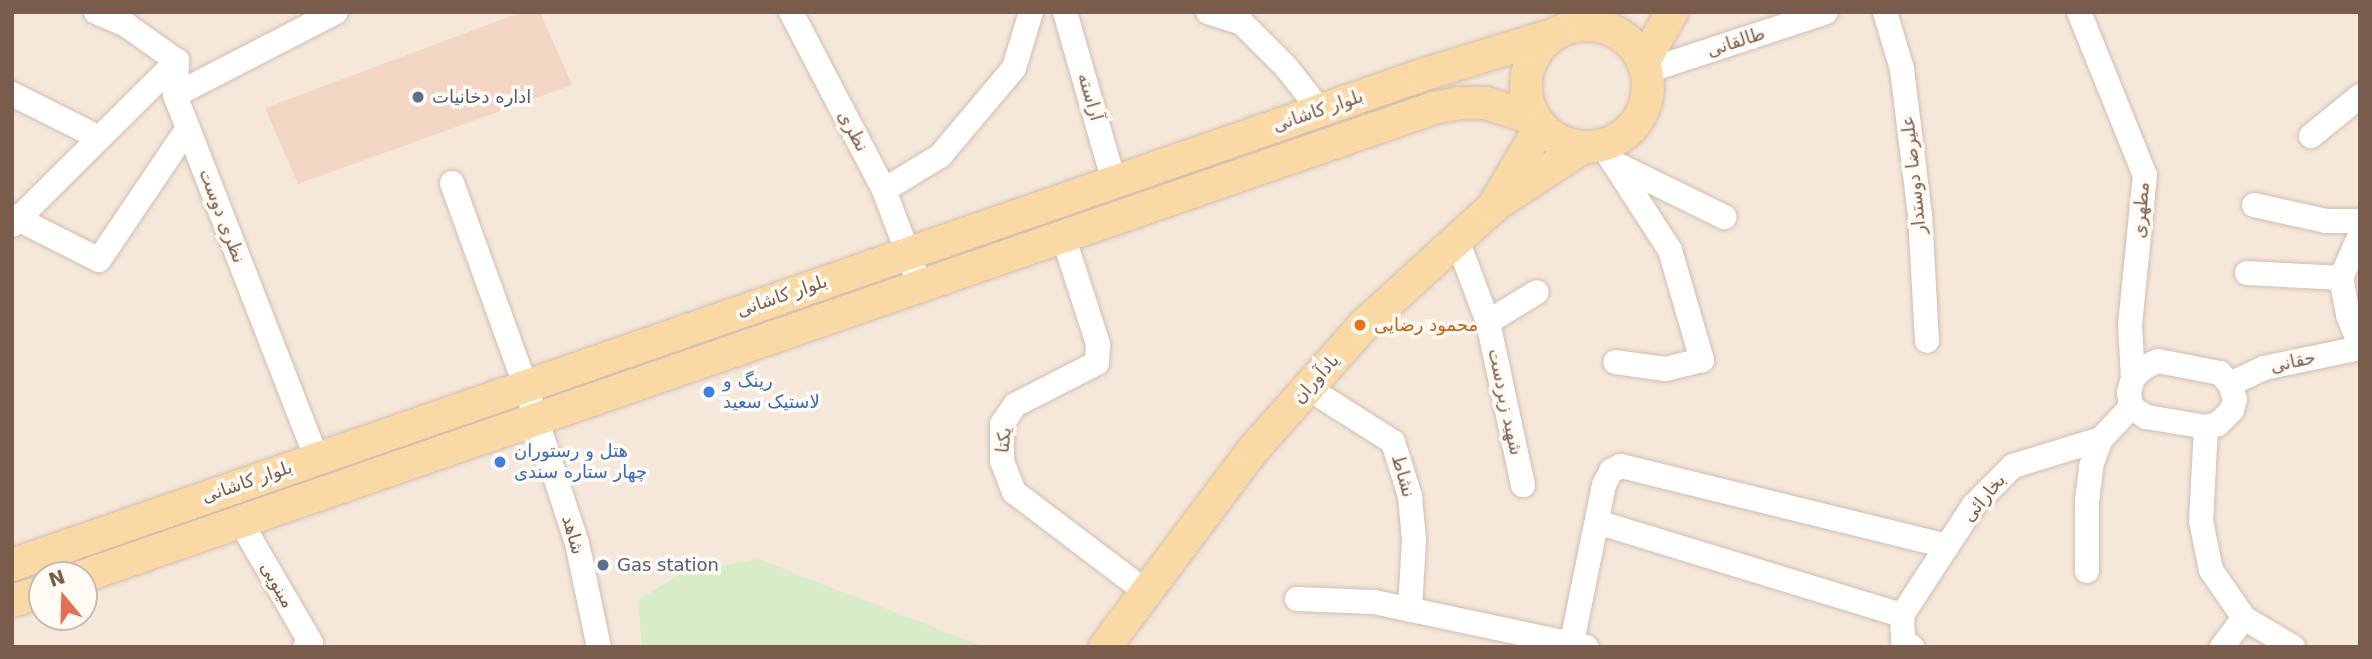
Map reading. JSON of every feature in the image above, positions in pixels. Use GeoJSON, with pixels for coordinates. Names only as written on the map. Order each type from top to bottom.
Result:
{"type":"FeatureCollection","features":[{"type":"Feature","properties":{"kind":"main road"},"geometry":{"type":"LineString","coordinates":[[1645,67],[1672,12]]}},
{"type":"Feature","properties":{"kind":"main road"},"geometry":{"type":"LineString","coordinates":[[1493,207],[1599,152],[1634,125],[1644,109],[1648,90],[1645,67],[1627,39],[1599,19],[1555,34],[1540,47],[1528,73],[1528,101],[1538,122],[1564,143],[1599,152]]}},
{"type":"Feature","properties":{"kind":"main road","name":"بلوار کاشانی"},"geometry":{"type":"LineString","coordinates":[[12,565],[316,457],[1320,110],[1555,34]]}},
{"type":"Feature","properties":{"kind":"main road","name":"بلوار کاشانی"},"geometry":{"type":"LineString","coordinates":[[98,571],[1434,108],[1460,103],[1486,103],[1538,122]]}},
{"type":"Feature","properties":{"kind":"main road","name":"یادآوران"},"geometry":{"type":"LineString","coordinates":[[1105,647],[1253,450],[1365,324],[1493,207],[1538,122]]}},
{"type":"Feature","properties":{"kind":"main road"},"geometry":{"type":"LineString","coordinates":[[252,516],[253,480]]}},
{"type":"Feature","properties":{"kind":"street"},"geometry":{"type":"LineString","coordinates":[[96,12],[126,25],[177,61],[15,220],[99,260],[188,128]]}},
{"type":"Feature","properties":{"kind":"street"},"geometry":{"type":"LineString","coordinates":[[175,95],[336,12]]}},
{"type":"Feature","properties":{"kind":"street","name":"نظری"},"geometry":{"type":"LineString","coordinates":[[791,12],[884,190],[920,286]]}},
{"type":"Feature","properties":{"kind":"street"},"geometry":{"type":"LineString","coordinates":[[884,190],[940,156],[1014,68],[1031,12]]}},
{"type":"Feature","properties":{"kind":"street","name":"آراسته"},"geometry":{"type":"LineString","coordinates":[[1065,12],[1114,181]]}},
{"type":"Feature","properties":{"kind":"street"},"geometry":{"type":"LineString","coordinates":[[1208,12],[1242,23],[1286,66],[1320,110]]}},
{"type":"Feature","properties":{"kind":"street","name":"طالقانی"},"geometry":{"type":"LineString","coordinates":[[1645,67],[1826,12]]}},
{"type":"Feature","properties":{"kind":"street","name":"علیرضا دوستدار"},"geometry":{"type":"LineString","coordinates":[[1885,12],[1904,82],[1920,215],[1927,341]]}},
{"type":"Feature","properties":{"kind":"street","name":"مطهری"},"geometry":{"type":"LineString","coordinates":[[2079,12],[2145,175],[2130,325],[2133,378],[2129,393],[2131,407]]}},
{"type":"Feature","properties":{"kind":"street","name":"نظری دوست"},"geometry":{"type":"LineString","coordinates":[[177,61],[175,95],[316,457]]}},
{"type":"Feature","properties":{"kind":"street"},"geometry":{"type":"LineString","coordinates":[[12,94],[100,138]]}},
{"type":"Feature","properties":{"kind":"street"},"geometry":{"type":"LineString","coordinates":[[2311,136],[2360,96]]}},
{"type":"Feature","properties":{"kind":"street"},"geometry":{"type":"LineString","coordinates":[[1599,152],[1724,216]]}},
{"type":"Feature","properties":{"kind":"street"},"geometry":{"type":"LineString","coordinates":[[1599,152],[1670,250],[1702,360],[1666,369],[1615,362]]}},
{"type":"Feature","properties":{"kind":"street","name":"شاهد"},"geometry":{"type":"LineString","coordinates":[[452,183],[537,418],[577,543],[599,647]]}},
{"type":"Feature","properties":{"kind":"street"},"geometry":{"type":"LineString","coordinates":[[2254,205],[2326,221],[2360,222]]}},
{"type":"Feature","properties":{"kind":"street"},"geometry":{"type":"LineString","coordinates":[[2360,235],[2340,278],[2348,315],[2360,346]]}},
{"type":"Feature","properties":{"kind":"street","name":"یکتا"},"geometry":{"type":"LineString","coordinates":[[1063,236],[1098,344],[1097,363],[1015,405],[1002,424],[1002,461],[1014,492],[1146,592]]}},
{"type":"Feature","properties":{"kind":"street","name":"شهید زبردست"},"geometry":{"type":"LineString","coordinates":[[1457,240],[1488,322],[1522,485]]}},
{"type":"Feature","properties":{"kind":"street"},"geometry":{"type":"LineString","coordinates":[[2247,273],[2340,278]]}},
{"type":"Feature","properties":{"kind":"street"},"geometry":{"type":"LineString","coordinates":[[1488,322],[1537,292]]}},
{"type":"Feature","properties":{"kind":"street","name":"حقانی"},"geometry":{"type":"LineString","coordinates":[[2230,384],[2264,368],[2360,346]]}},
{"type":"Feature","properties":{"kind":"street"},"geometry":{"type":"LineString","coordinates":[[2131,407],[2146,417],[2206,427],[2218,424],[2232,410],[2235,399],[2230,384],[2220,373],[2158,361],[2144,367],[2133,378]]}},
{"type":"Feature","properties":{"kind":"street","name":"نشاط"},"geometry":{"type":"LineString","coordinates":[[1308,388],[1393,442],[1410,496],[1414,540],[1410,610]]}},
{"type":"Feature","properties":{"kind":"street","name":"بخارائی"},"geometry":{"type":"LineString","coordinates":[[1902,615],[1975,505],[2013,466],[2101,439],[2131,407]]}},
{"type":"Feature","properties":{"kind":"street"},"geometry":{"type":"LineString","coordinates":[[2206,427],[2201,521],[2211,570],[2244,618],[2293,647]]}},
{"type":"Feature","properties":{"kind":"street"},"geometry":{"type":"LineString","coordinates":[[2087,571],[2087,501],[2091,466],[2101,439]]}},
{"type":"Feature","properties":{"kind":"street"},"geometry":{"type":"LineString","coordinates":[[1297,599],[1374,602],[1576,646],[1604,485],[1611,471],[1621,466],[1947,547]]}},
{"type":"Feature","properties":{"kind":"street","name":"مینویی"},"geometry":{"type":"LineString","coordinates":[[252,516],[311,643],[305,647]]}},
{"type":"Feature","properties":{"kind":"street"},"geometry":{"type":"LineString","coordinates":[[1597,522],[1902,615],[1903,640],[1912,647]]}},
{"type":"Feature","properties":{"kind":"street"},"geometry":{"type":"LineString","coordinates":[[2222,647],[2244,618]]}},
{"type":"Feature","properties":{"kind":"shaded area"},"geometry":{"type":"Polygon","coordinates":[[[12,12],[2360,12],[2360,647],[12,647],[12,12]]]}},
{"type":"Feature","properties":{"kind":"green space"},"geometry":{"type":"Polygon","coordinates":[[[758,559],[985,647],[642,647],[638,600],[682,573],[758,559]]]}},
{"type":"Feature","properties":{"kind":"building","name":"اداره دخانیات"},"geometry":{"type":"Polygon","coordinates":[[[522,12],[540,12],[572,85],[298,184],[265,108],[522,12]]]}},
{"type":"Feature","properties":{"kind":"place","name":"اداره دخانیات"},"geometry":{"type":"Point","coordinates":[418,97]}},
{"type":"Feature","properties":{"kind":"place","name":"محمود رضایی"},"geometry":{"type":"Point","coordinates":[1360,325]}},
{"type":"Feature","properties":{"kind":"place","name":"رینگ و لاستیک سعید"},"geometry":{"type":"Point","coordinates":[709,392]}},
{"type":"Feature","properties":{"kind":"place","name":"هتل و رستوران چهار ستاره سندی"},"geometry":{"type":"Point","coordinates":[500,462]}},
{"type":"Feature","properties":{"kind":"place","name":"Gas station"},"geometry":{"type":"Point","coordinates":[603,565]}}]}
